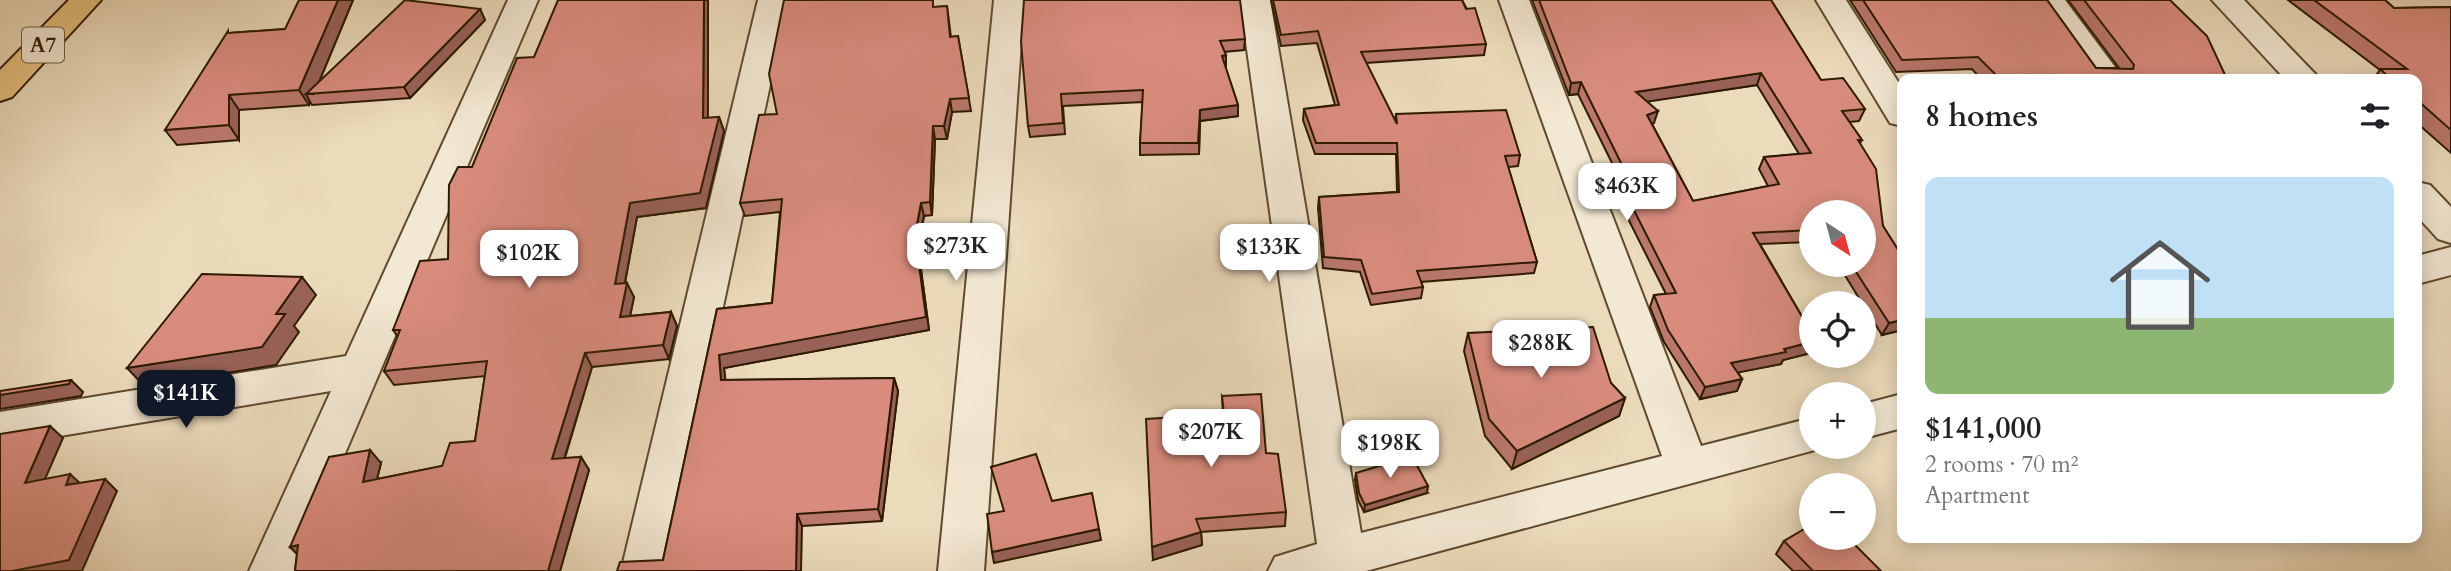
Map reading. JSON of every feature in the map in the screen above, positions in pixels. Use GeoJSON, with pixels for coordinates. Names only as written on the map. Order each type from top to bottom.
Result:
{"type":"FeatureCollection","features":[{"type":"Feature","properties":{"kind":"highway","name":"A7"},"geometry":{"type":"LineString","coordinates":[[0,90],[86,0]]}},
{"type":"Feature","properties":{"kind":"street"},"geometry":{"type":"LineString","coordinates":[[272,571],[523,0]]}},
{"type":"Feature","properties":{"kind":"street"},"geometry":{"type":"LineString","coordinates":[[644,571],[773,0]]}},
{"type":"Feature","properties":{"kind":"street"},"geometry":{"type":"LineString","coordinates":[[961,571],[1009,0]]}},
{"type":"Feature","properties":{"kind":"street"},"geometry":{"type":"LineString","coordinates":[[1255,0],[1342,558]]}},
{"type":"Feature","properties":{"kind":"street"},"geometry":{"type":"LineString","coordinates":[[1514,0],[1687,466]]}},
{"type":"Feature","properties":{"kind":"street"},"geometry":{"type":"LineString","coordinates":[[1831,0],[1897,107]]}},
{"type":"Feature","properties":{"kind":"street"},"geometry":{"type":"LineString","coordinates":[[2049,0],[2104,74]]}},
{"type":"Feature","properties":{"kind":"street"},"geometry":{"type":"LineString","coordinates":[[2227,0],[2299,74]]}},
{"type":"Feature","properties":{"kind":"street"},"geometry":{"type":"LineString","coordinates":[[2422,199],[2451,230]]}},
{"type":"Feature","properties":{"kind":"street"},"geometry":{"type":"LineString","coordinates":[[2422,269],[2451,261]]}},
{"type":"Feature","properties":{"kind":"street"},"geometry":{"type":"LineString","coordinates":[[0,429],[360,370]]}},
{"type":"Feature","properties":{"kind":"street"},"geometry":{"type":"LineString","coordinates":[[1876,418],[1897,412]]}},
{"type":"Feature","properties":{"kind":"street"},"geometry":{"type":"LineString","coordinates":[[1291,571],[1799,438]]}},
{"type":"Feature","properties":{"kind":"building"},"geometry":{"type":"Polygon","coordinates":[[[299,0],[338,0],[299,90],[229,95],[229,125],[165,130],[228,31],[285,29],[299,0]]]}},
{"type":"Feature","properties":{"kind":"building"},"geometry":{"type":"Polygon","coordinates":[[[405,0],[480,9],[404,87],[306,94],[405,0]]]}},
{"type":"Feature","properties":{"kind":"building"},"geometry":{"type":"Polygon","coordinates":[[[558,0],[704,0],[703,118],[719,117],[700,193],[630,203],[615,284],[627,283],[620,317],[671,312],[663,345],[585,353],[552,459],[581,457],[548,571],[295,571],[298,545],[290,547],[329,457],[370,450],[363,482],[442,466],[450,443],[475,441],[487,361],[384,371],[400,330],[393,330],[420,261],[448,259],[449,185],[458,167],[472,167],[517,58],[534,57],[558,0]]]}},
{"type":"Feature","properties":{"kind":"building"},"geometry":{"type":"Polygon","coordinates":[[[784,0],[933,0],[933,7],[947,6],[950,37],[958,36],[969,98],[950,99],[944,126],[933,126],[930,202],[921,203],[915,235],[926,317],[719,355],[721,380],[894,378],[878,509],[797,514],[796,571],[617,571],[620,562],[663,560],[717,309],[772,303],[782,199],[740,203],[759,115],[777,114],[769,74],[784,0]]]}},
{"type":"Feature","properties":{"kind":"building"},"geometry":{"type":"Polygon","coordinates":[[[1024,0],[1240,0],[1245,39],[1220,41],[1226,55],[1222,56],[1238,105],[1200,110],[1198,143],[1140,143],[1143,90],[1061,94],[1063,123],[1028,126],[1021,42],[1024,0]]]}},
{"type":"Feature","properties":{"kind":"building"},"geometry":{"type":"Polygon","coordinates":[[[1273,0],[1462,0],[1466,9],[1475,8],[1486,44],[1361,52],[1397,124],[1396,114],[1506,110],[1520,155],[1505,156],[1537,262],[1417,271],[1423,287],[1372,294],[1361,260],[1324,257],[1319,197],[1399,192],[1397,143],[1316,143],[1304,109],[1339,105],[1318,31],[1281,35],[1273,0]]]}},
{"type":"Feature","properties":{"kind":"building"},"geometry":{"type":"Polygon","coordinates":[[[1539,0],[1771,0],[1821,80],[1843,78],[1865,109],[1842,111],[1862,140],[1858,140],[1876,169],[1883,226],[1897,248],[1897,321],[1889,323],[1876,303],[1876,291],[1868,291],[1859,277],[1876,277],[1876,200],[1799,200],[1799,231],[1753,233],[1799,312],[1799,345],[1784,349],[1786,352],[1731,363],[1742,379],[1705,387],[1668,330],[1654,295],[1676,293],[1611,165],[1622,165],[1581,82],[1571,83],[1539,0]],[[1761,73],[1636,92],[1658,111],[1647,115],[1693,201],[1779,184],[1764,157],[1811,153],[1761,73]]]}},
{"type":"Feature","properties":{"kind":"building"},"geometry":{"type":"Polygon","coordinates":[[[1863,0],[2047,0],[2096,68],[2133,69],[2134,65],[2084,0],[2170,0],[2207,36],[2225,74],[1995,74],[1978,57],[1902,60],[1863,0]]]}},
{"type":"Feature","properties":{"kind":"building"},"geometry":{"type":"Polygon","coordinates":[[[2314,0],[2385,0],[2394,8],[2451,7],[2451,130],[2422,104],[2422,74],[2386,74],[2380,69],[2407,69],[2314,0]]]}},
{"type":"Feature","properties":{"kind":"building"},"geometry":{"type":"Polygon","coordinates":[[[202,274],[302,277],[276,314],[285,314],[262,347],[127,368],[202,274]]]}},
{"type":"Feature","properties":{"kind":"building"},"geometry":{"type":"Polygon","coordinates":[[[1593,327],[1611,383],[1625,398],[1517,451],[1489,419],[1468,333],[1593,327]]]}},
{"type":"Feature","properties":{"kind":"building"},"geometry":{"type":"Polygon","coordinates":[[[71,380],[69,384],[0,395],[0,391],[71,380]]]}},
{"type":"Feature","properties":{"kind":"building"},"geometry":{"type":"Polygon","coordinates":[[[1261,394],[1266,453],[1278,454],[1286,512],[1196,519],[1201,532],[1152,547],[1146,419],[1224,414],[1222,396],[1261,394]]]}},
{"type":"Feature","properties":{"kind":"building"},"geometry":{"type":"Polygon","coordinates":[[[50,426],[25,483],[70,474],[66,485],[105,479],[69,560],[0,571],[0,434],[50,426]]]}},
{"type":"Feature","properties":{"kind":"building"},"geometry":{"type":"Polygon","coordinates":[[[1036,454],[1052,501],[1092,493],[1099,529],[992,552],[987,514],[1004,511],[991,467],[1036,454]]]}},
{"type":"Feature","properties":{"kind":"building"},"geometry":{"type":"Polygon","coordinates":[[[1412,456],[1428,486],[1365,505],[1359,493],[1356,473],[1412,456]]]}},
{"type":"Feature","properties":{"kind":"building"},"geometry":{"type":"Polygon","coordinates":[[[1799,532],[1799,550],[1860,550],[1881,571],[1813,571],[1784,541],[1799,532]]]}}]}
